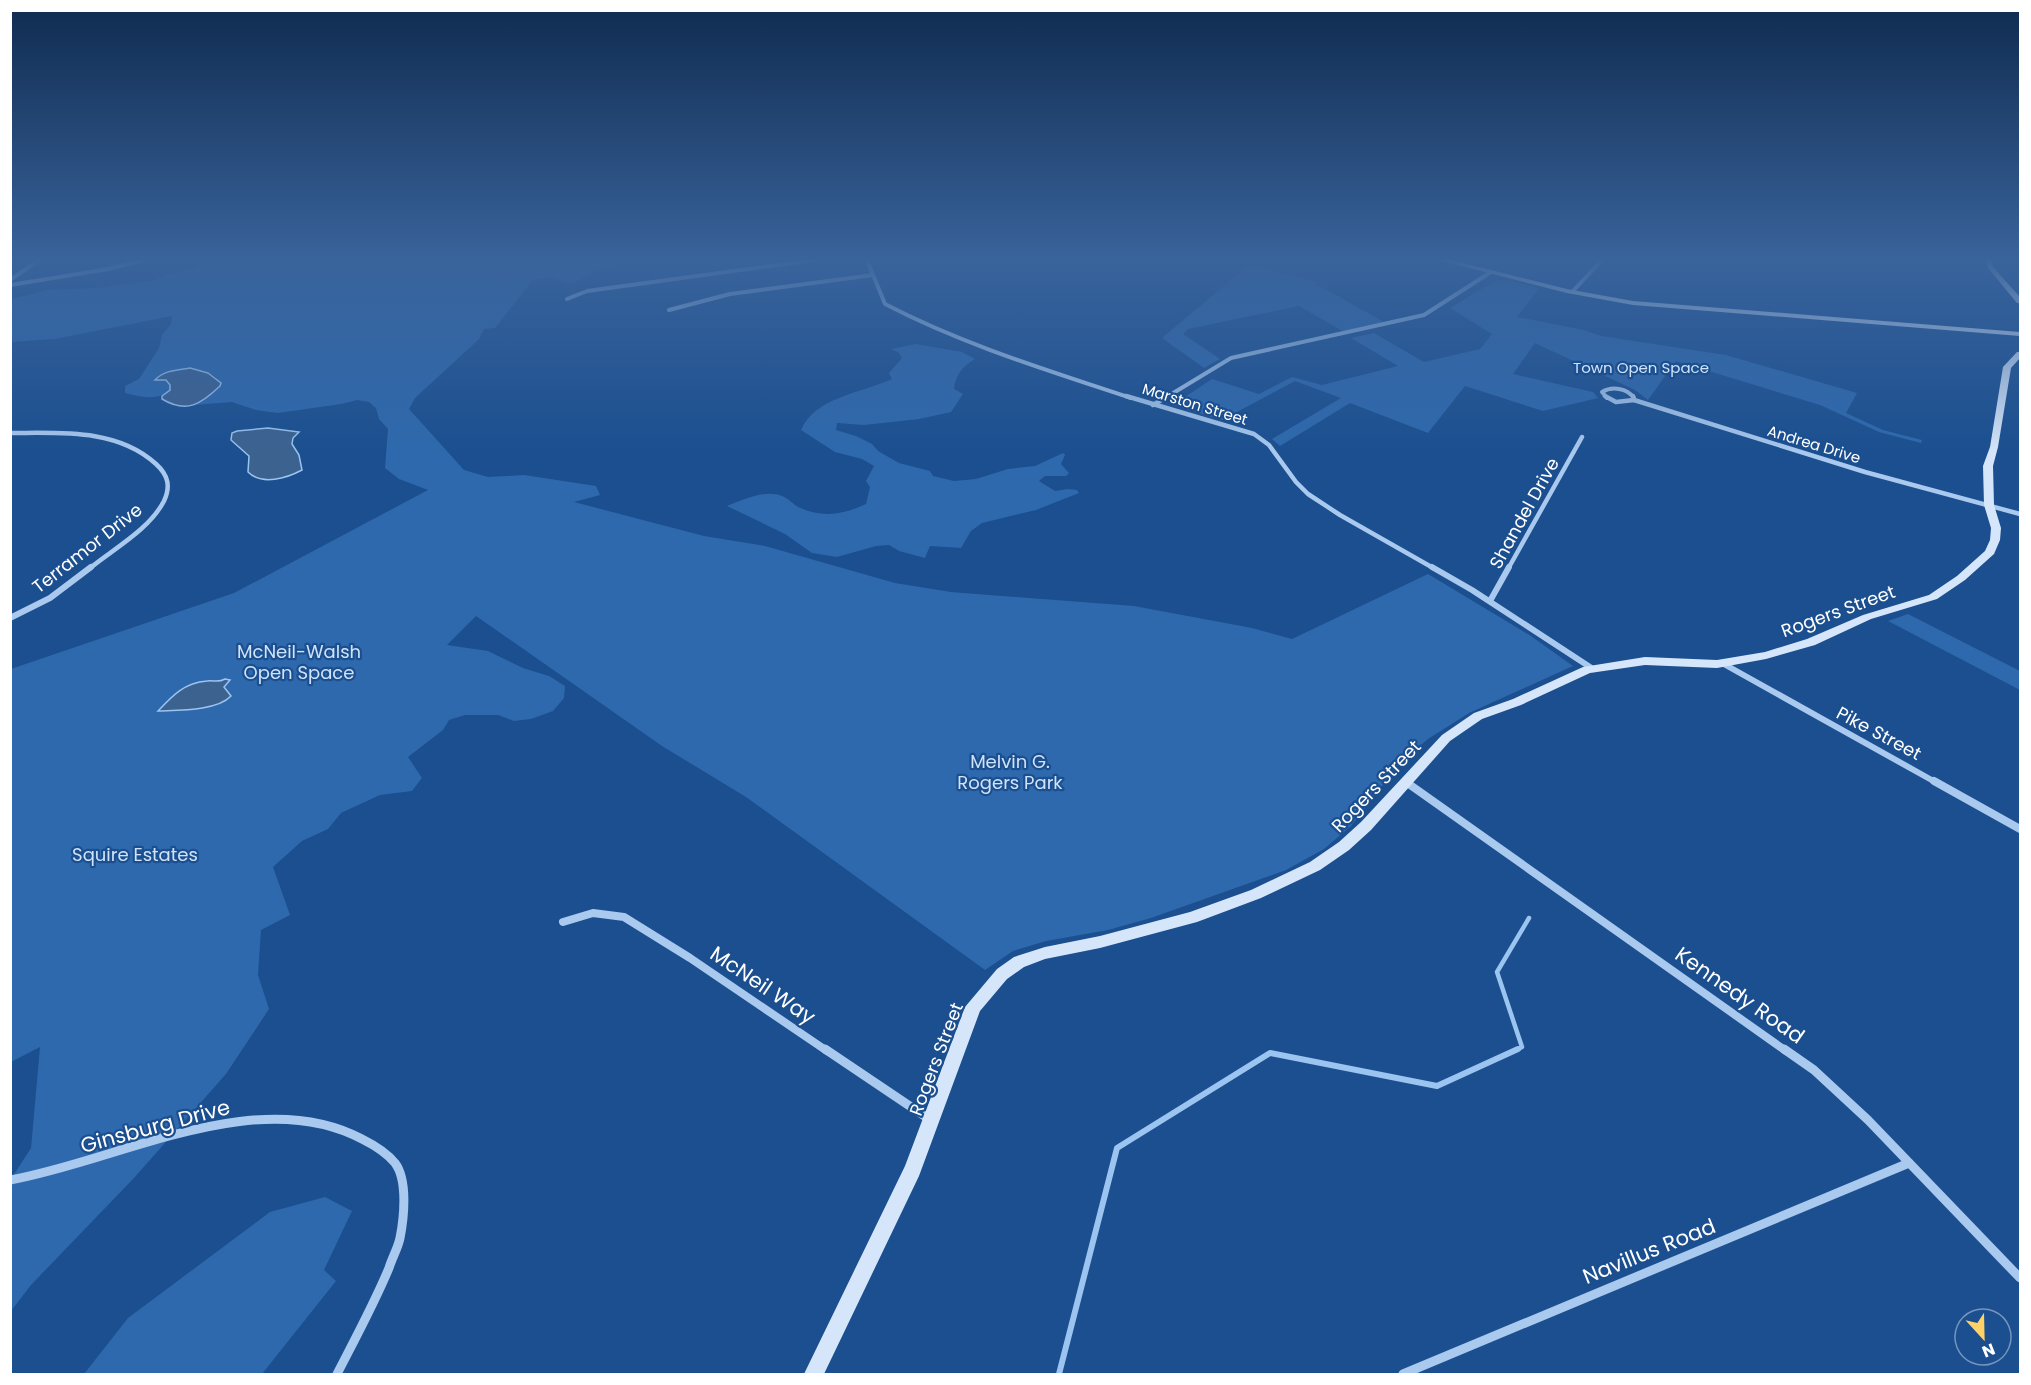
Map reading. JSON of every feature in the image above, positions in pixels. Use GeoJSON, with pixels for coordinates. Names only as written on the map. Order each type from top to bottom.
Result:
{"type":"FeatureCollection","features":[{"type":"Feature","properties":{"kind":"street","name":"Marston Street"},"geometry":{"type":"LineString","coordinates":[[925,325],[975,346],[1153,405],[1254,435],[1269,445],[1296,482],[1308,494],[1340,515],[1490,601],[1593,669]]}},
{"type":"Feature","properties":{"kind":"street"},"geometry":{"type":"LineString","coordinates":[[1153,405],[1231,358],[1381,325]]}},
{"type":"Feature","properties":{"kind":"street"},"geometry":{"type":"LineString","coordinates":[[1900,325],[2020,334]]}},
{"type":"Feature","properties":{"kind":"street","name":"Rogers Street"},"geometry":{"type":"LineString","coordinates":[[814,1374],[913,1170],[973,1006],[1002,974],[1019,962],[1045,953],[1100,942],[1192,918],[1256,894],[1316,866],[1344,846],[1446,738],[1478,716],[1593,669],[1645,661],[1722,663],[1766,655],[1811,642],[1867,617],[1933,597],[1961,578],[1990,552],[1996,528],[1989,505],[1988,466],[1994,447],[2007,367],[2020,354]]}},
{"type":"Feature","properties":{"kind":"street","name":"Andrea Drive"},"geometry":{"type":"LineString","coordinates":[[1634,400],[1633,395],[1623,390],[1610,388],[1602,392],[1606,398],[1616,402],[1634,400],[1865,472],[2020,514]]}},
{"type":"Feature","properties":{"kind":"street","name":"Terramor Drive"},"geometry":{"type":"LineString","coordinates":[[10,433],[98,436],[112,439],[141,453],[155,463],[165,473],[168,483],[166,495],[154,514],[141,526],[44,601],[10,618]]}},
{"type":"Feature","properties":{"kind":"street","name":"Shandel Drive"},"geometry":{"type":"LineString","coordinates":[[1490,601],[1582,437]]}},
{"type":"Feature","properties":{"kind":"street","name":"Pike Street"},"geometry":{"type":"LineString","coordinates":[[1722,663],[2020,829]]}},
{"type":"Feature","properties":{"kind":"street","name":"Kennedy Road"},"geometry":{"type":"LineString","coordinates":[[1406,782],[1814,1070],[1909,1163],[2020,1278]]}},
{"type":"Feature","properties":{"kind":"street","name":"McNeil Way"},"geometry":{"type":"LineString","coordinates":[[563,922],[593,913],[624,917],[690,958],[931,1120]]}},
{"type":"Feature","properties":{"kind":"street","name":"Ginsburg Drive"},"geometry":{"type":"LineString","coordinates":[[10,1180],[49,1173],[231,1121],[274,1119],[318,1122],[351,1133],[381,1149],[396,1164],[402,1179],[403,1206],[400,1239],[380,1290],[337,1374]]}},
{"type":"Feature","properties":{"kind":"street","name":"Navillus Road"},"geometry":{"type":"LineString","coordinates":[[1404,1374],[1458,1349],[1909,1163]]}},
{"type":"Feature","properties":{"kind":"green space"},"geometry":{"type":"Polygon","coordinates":[[[11,325],[128,325],[54,339],[11,342],[11,325]]]}},
{"type":"Feature","properties":{"kind":"green space"},"geometry":{"type":"Polygon","coordinates":[[[170,325],[498,325],[495,328],[484,329],[479,339],[415,398],[409,409],[464,470],[488,477],[524,475],[596,486],[600,495],[574,502],[704,536],[765,546],[895,583],[951,592],[1134,606],[1252,628],[1292,639],[1428,574],[1531,636],[1573,666],[1469,713],[1428,739],[1400,763],[1351,826],[1324,849],[1286,870],[1151,918],[1108,930],[1046,941],[1013,951],[985,970],[746,797],[662,746],[476,616],[447,645],[488,651],[523,668],[549,676],[565,686],[564,698],[553,711],[531,719],[514,721],[498,715],[465,715],[449,720],[443,730],[408,757],[422,778],[412,791],[380,795],[341,813],[328,829],[302,841],[273,867],[290,915],[261,930],[258,975],[269,1009],[226,1074],[134,1178],[31,1285],[11,1311],[11,1179],[31,1148],[40,1047],[11,1062],[11,669],[234,593],[428,490],[399,479],[385,468],[388,429],[379,419],[376,408],[369,402],[357,400],[278,413],[256,410],[232,402],[194,405],[221,383],[214,376],[200,370],[184,372],[161,381],[166,380],[171,390],[160,396],[143,397],[125,393],[125,386],[139,379],[159,348],[162,335],[170,325]]]}},
{"type":"Feature","properties":{"kind":"green space"},"geometry":{"type":"Polygon","coordinates":[[[1178,325],[1209,325],[1188,329],[1183,334],[1220,359],[1204,368],[1162,338],[1178,325]]]}},
{"type":"Feature","properties":{"kind":"green space"},"geometry":{"type":"Polygon","coordinates":[[[1332,325],[1372,325],[1343,331],[1332,325]]]}},
{"type":"Feature","properties":{"kind":"green space","name":"Town Open Space"},"geometry":{"type":"Polygon","coordinates":[[[1477,325],[1556,325],[1601,336],[1726,355],[1857,393],[1846,413],[1883,430],[1922,440],[1921,443],[1879,432],[1820,405],[1676,361],[1648,400],[1635,390],[1535,343],[1513,374],[1593,392],[1598,398],[1543,411],[1465,386],[1428,433],[1350,403],[1280,446],[1272,439],[1341,398],[1295,381],[1222,420],[1173,405],[1212,379],[1259,394],[1292,377],[1322,385],[1398,366],[1351,338],[1374,333],[1424,362],[1480,349],[1492,334],[1477,325]]]}},
{"type":"Feature","properties":{"kind":"green space"},"geometry":{"type":"Polygon","coordinates":[[[916,344],[962,352],[975,359],[963,368],[956,379],[954,389],[963,394],[951,412],[919,419],[864,425],[837,423],[836,430],[872,444],[878,451],[899,463],[930,471],[933,476],[954,481],[976,479],[1008,469],[1035,466],[1063,453],[1065,455],[1061,464],[1069,473],[1066,476],[1045,476],[1039,481],[1055,491],[1068,489],[1077,490],[1079,493],[1036,510],[982,523],[971,531],[961,548],[930,546],[925,558],[899,551],[889,545],[876,546],[837,557],[812,553],[785,534],[727,506],[754,496],[768,494],[784,497],[798,507],[824,514],[841,513],[866,504],[870,487],[866,481],[874,466],[862,459],[835,452],[801,430],[817,410],[828,403],[892,379],[889,373],[902,358],[898,352],[891,349],[916,344]]]}},
{"type":"Feature","properties":{"kind":"green space"},"geometry":{"type":"Polygon","coordinates":[[[1908,614],[2020,671],[2020,690],[1888,621],[1908,614]]]}},
{"type":"Feature","properties":{"kind":"green space"},"geometry":{"type":"Polygon","coordinates":[[[325,1197],[352,1211],[324,1270],[336,1281],[262,1374],[84,1374],[128,1318],[270,1212],[325,1197]]]}},
{"type":"Feature","properties":{"kind":"shaded area"},"geometry":{"type":"Polygon","coordinates":[[[190,368],[208,373],[221,383],[220,386],[193,405],[179,406],[162,399],[162,396],[170,390],[170,385],[166,380],[155,380],[167,372],[190,368]]]}},
{"type":"Feature","properties":{"kind":"shaded area"},"geometry":{"type":"Polygon","coordinates":[[[268,428],[299,432],[293,438],[292,444],[299,455],[302,470],[282,478],[267,480],[248,472],[249,456],[231,440],[232,433],[268,428]]]}},
{"type":"Feature","properties":{"kind":"shaded area"},"geometry":{"type":"Polygon","coordinates":[[[230,680],[224,687],[231,696],[225,701],[197,709],[158,711],[185,687],[199,682],[230,680]]]}},
{"type":"Feature","properties":{"kind":"waterway"},"geometry":{"type":"LineString","coordinates":[[1518,1049],[1522,1047],[1497,972],[1529,918]]}},
{"type":"Feature","properties":{"kind":"waterway"},"geometry":{"type":"LineString","coordinates":[[1059,1374],[1117,1148],[1270,1053],[1437,1086],[1518,1049]]}},
{"type":"Feature","properties":{"kind":"waterway"},"geometry":{"type":"LineString","coordinates":[[1514,1051],[1518,1049]]}},
{"type":"Feature","properties":{"kind":"park label","name":"McNeil-Walsh Open Space"},"geometry":{"type":"Point","coordinates":[299,661]}},
{"type":"Feature","properties":{"kind":"park label","name":"Melvin G. Rogers Park"},"geometry":{"type":"Point","coordinates":[1010,771]}},
{"type":"Feature","properties":{"kind":"park label","name":"Squire Estates"},"geometry":{"type":"Point","coordinates":[135,854]}}]}
